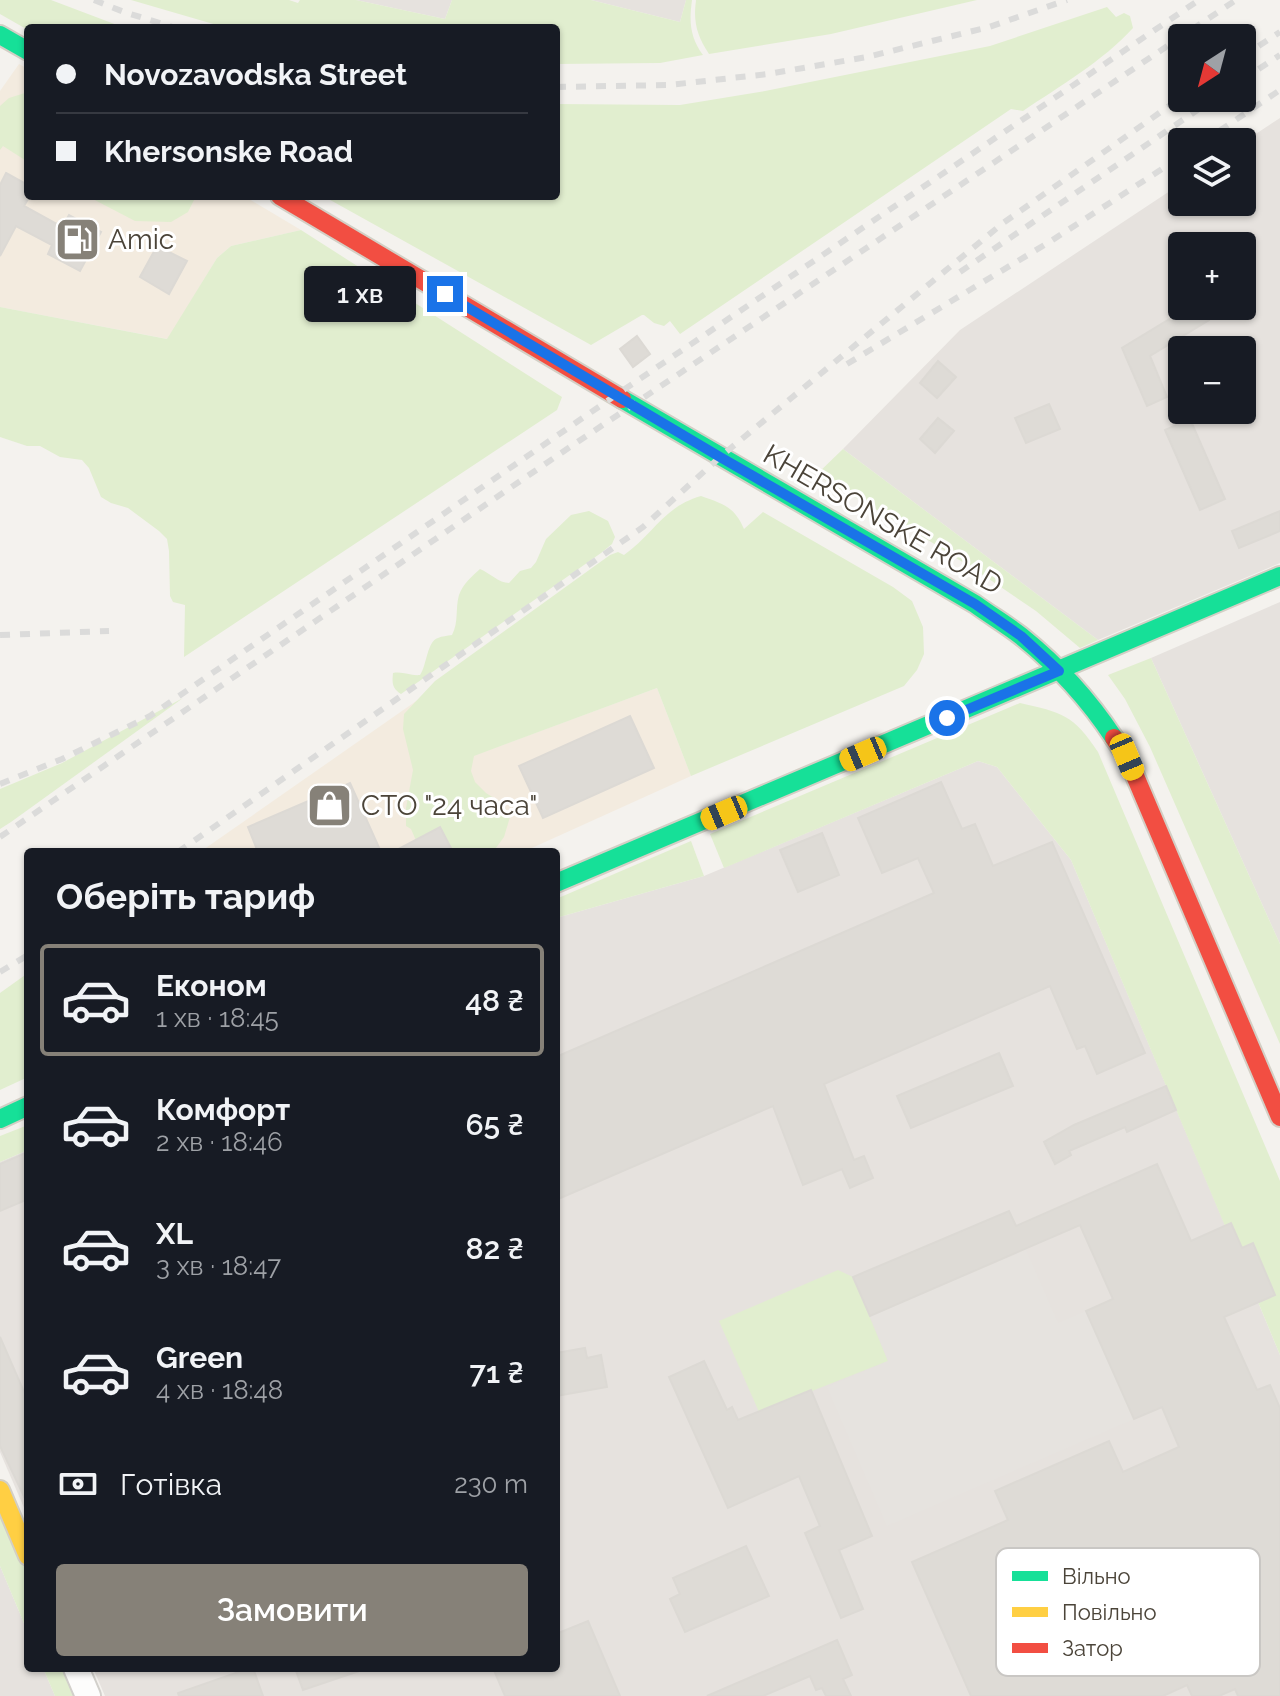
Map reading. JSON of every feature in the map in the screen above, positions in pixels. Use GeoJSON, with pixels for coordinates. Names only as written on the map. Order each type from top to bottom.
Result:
{"type":"FeatureCollection","features":[{"type":"Feature","properties":{"kind":"main road"},"geometry":{"type":"LineString","coordinates":[[0,35],[24,49]]}},
{"type":"Feature","properties":{"kind":"main road","name":"KHERSONSKE ROAD"},"geometry":{"type":"LineString","coordinates":[[287,200],[975,604],[1021,636],[1059,671],[1096,711],[1127,757],[1280,1117]]}},
{"type":"Feature","properties":{"kind":"main road"},"geometry":{"type":"LineString","coordinates":[[560,881],[1280,576]]}},
{"type":"Feature","properties":{"kind":"main road"},"geometry":{"type":"LineString","coordinates":[[0,1119],[24,1108]]}},
{"type":"Feature","properties":{"kind":"main road"},"geometry":{"type":"LineString","coordinates":[[0,1490],[24,1547]]}},
{"type":"Feature","properties":{"kind":"street"},"geometry":{"type":"LineString","coordinates":[[78,1672],[88,1696]]}},
{"type":"Feature","properties":{"kind":"shaded area"},"geometry":{"type":"Polygon","coordinates":[[[356,0],[452,0],[445,19],[356,0]]]}},
{"type":"Feature","properties":{"kind":"shaded area"},"geometry":{"type":"Polygon","coordinates":[[[591,0],[686,0],[680,22],[591,0]]]}},
{"type":"Feature","properties":{"kind":"shaded area"},"geometry":{"type":"Polygon","coordinates":[[[19,64],[24,67],[24,200],[251,200],[301,230],[231,246],[217,258],[168,339],[0,307],[0,91],[19,64]]]}},
{"type":"Feature","properties":{"kind":"shaded area"},"geometry":{"type":"Polygon","coordinates":[[[1280,118],[1280,563],[1098,640],[843,449],[960,330],[1168,192],[1168,216],[1256,216],[1256,134],[1280,118]]]}},
{"type":"Feature","properties":{"kind":"shaded area"},"geometry":{"type":"Polygon","coordinates":[[[1280,602],[1280,944],[1151,658],[1280,602]]]}},
{"type":"Feature","properties":{"kind":"shaded area"},"geometry":{"type":"Polygon","coordinates":[[[657,688],[691,776],[532,848],[206,848],[422,697],[467,758],[657,688]]]}},
{"type":"Feature","properties":{"kind":"shaded area"},"geometry":{"type":"Polygon","coordinates":[[[978,761],[997,767],[1071,860],[1225,1225],[1253,1243],[1275,1295],[1258,1302],[1280,1355],[1280,1696],[105,1696],[95,1672],[560,1672],[560,917],[704,876],[978,761]]]}},
{"type":"Feature","properties":{"kind":"shaded area"},"geometry":{"type":"Polygon","coordinates":[[[24,1152],[24,1508],[0,1452],[0,1162],[24,1152]]]}},
{"type":"Feature","properties":{"kind":"shaded area"},"geometry":{"type":"Polygon","coordinates":[[[1026,1250],[1058,1323],[1086,1311],[1134,1419],[887,1526],[827,1387],[888,1361],[870,1316],[1026,1250]]]}},
{"type":"Feature","properties":{"kind":"shaded area"},"geometry":{"type":"Polygon","coordinates":[[[0,1566],[24,1623],[24,1672],[45,1672],[55,1696],[0,1696],[0,1566]]]}},
{"type":"Feature","properties":{"kind":"green space"},"geometry":{"type":"Polygon","coordinates":[[[0,0],[51,0],[114,24],[24,24],[24,28],[0,14],[0,0]]]}},
{"type":"Feature","properties":{"kind":"green space"},"geometry":{"type":"Polygon","coordinates":[[[131,0],[289,0],[298,3],[300,0],[356,0],[445,19],[452,0],[591,0],[680,22],[686,0],[692,0],[692,29],[703,55],[660,63],[560,64],[560,24],[213,24],[131,0]]]}},
{"type":"Feature","properties":{"kind":"green space"},"geometry":{"type":"Polygon","coordinates":[[[696,0],[977,0],[831,34],[709,54],[697,28],[696,0]]]}},
{"type":"Feature","properties":{"kind":"green space"},"geometry":{"type":"Polygon","coordinates":[[[1107,7],[1116,17],[1124,13],[1130,16],[1133,28],[1095,62],[1066,82],[1023,111],[1011,109],[680,334],[670,321],[664,326],[642,315],[591,345],[330,200],[560,200],[560,104],[680,105],[990,46],[1107,7]]]}},
{"type":"Feature","properties":{"kind":"green space"},"geometry":{"type":"Polygon","coordinates":[[[24,93],[24,159],[3,146],[0,150],[0,106],[9,98],[24,93]]]}},
{"type":"Feature","properties":{"kind":"green space"},"geometry":{"type":"Polygon","coordinates":[[[95,200],[194,200],[188,212],[171,222],[135,221],[95,200]]]}},
{"type":"Feature","properties":{"kind":"green space"},"geometry":{"type":"Polygon","coordinates":[[[301,230],[562,397],[557,410],[184,657],[185,605],[173,602],[170,596],[167,539],[128,508],[101,497],[89,468],[82,460],[60,457],[40,446],[27,446],[0,437],[0,307],[167,339],[217,258],[231,246],[301,230]]]}},
{"type":"Feature","properties":{"kind":"green space"},"geometry":{"type":"Polygon","coordinates":[[[843,449],[1098,640],[1080,648],[1036,611],[986,577],[816,475],[843,449]]]}},
{"type":"Feature","properties":{"kind":"green space"},"geometry":{"type":"Polygon","coordinates":[[[701,496],[716,501],[736,515],[744,529],[763,512],[912,601],[923,627],[924,654],[917,670],[904,686],[691,776],[657,688],[474,756],[471,771],[475,782],[502,803],[510,817],[504,837],[496,848],[419,848],[411,829],[406,826],[413,770],[403,729],[404,714],[435,681],[610,555],[618,552],[624,555],[668,514],[701,496]]]}},
{"type":"Feature","properties":{"kind":"green space"},"geometry":{"type":"Polygon","coordinates":[[[589,511],[608,521],[615,537],[612,544],[401,694],[396,690],[393,673],[420,675],[434,640],[452,635],[459,595],[474,574],[480,569],[509,583],[520,571],[531,568],[546,539],[571,515],[589,511]]]}},
{"type":"Feature","properties":{"kind":"green space"},"geometry":{"type":"Polygon","coordinates":[[[1151,658],[1280,944],[1280,1044],[1150,747],[1125,699],[1108,675],[1151,658]]]}},
{"type":"Feature","properties":{"kind":"green space"},"geometry":{"type":"Polygon","coordinates":[[[183,698],[0,829],[0,789],[62,763],[183,698]]]}},
{"type":"Feature","properties":{"kind":"green space"},"geometry":{"type":"Polygon","coordinates":[[[1020,703],[1065,717],[1081,730],[1098,752],[1280,1181],[1280,1355],[1258,1302],[1275,1294],[1253,1243],[1242,1248],[1225,1226],[1071,860],[997,767],[978,761],[724,868],[710,834],[1020,703]]]}},
{"type":"Feature","properties":{"kind":"green space"},"geometry":{"type":"Polygon","coordinates":[[[691,841],[704,876],[560,917],[560,897],[691,841]]]}},
{"type":"Feature","properties":{"kind":"green space"},"geometry":{"type":"Polygon","coordinates":[[[24,976],[24,1079],[0,1090],[0,993],[24,976]]]}},
{"type":"Feature","properties":{"kind":"green space"},"geometry":{"type":"Polygon","coordinates":[[[24,1127],[24,1152],[0,1162],[0,1136],[24,1127]]]}},
{"type":"Feature","properties":{"kind":"green space"},"geometry":{"type":"Polygon","coordinates":[[[838,1270],[853,1277],[888,1361],[759,1412],[719,1321],[838,1270]]]}},
{"type":"Feature","properties":{"kind":"green space"},"geometry":{"type":"Polygon","coordinates":[[[0,1506],[24,1563],[24,1623],[0,1566],[0,1506]]]}},
{"type":"Feature","properties":{"kind":"green space"},"geometry":{"type":"Polygon","coordinates":[[[45,1672],[70,1672],[80,1696],[55,1696],[45,1672]]]}},
{"type":"Feature","properties":{"kind":"building"},"geometry":{"type":"Polygon","coordinates":[[[6,173],[24,183],[24,200],[27,200],[24,206],[62,227],[69,215],[101,232],[80,271],[48,254],[52,245],[16,226],[0,256],[0,185],[6,173]]]}},
{"type":"Feature","properties":{"kind":"building"},"geometry":{"type":"Polygon","coordinates":[[[157,246],[187,261],[169,294],[140,277],[157,246]]]}},
{"type":"Feature","properties":{"kind":"building"},"geometry":{"type":"Polygon","coordinates":[[[1168,320],[1209,320],[1183,336],[1168,336],[1168,345],[1150,356],[1167,397],[1147,406],[1122,348],[1168,320]]]}},
{"type":"Feature","properties":{"kind":"building"},"geometry":{"type":"Polygon","coordinates":[[[637,336],[650,354],[633,367],[620,349],[637,336]]]}},
{"type":"Feature","properties":{"kind":"building"},"geometry":{"type":"Polygon","coordinates":[[[938,361],[956,377],[937,398],[920,383],[938,361]]]}},
{"type":"Feature","properties":{"kind":"building"},"geometry":{"type":"Polygon","coordinates":[[[1049,404],[1060,429],[1026,443],[1015,418],[1049,404]]]}},
{"type":"Feature","properties":{"kind":"building"},"geometry":{"type":"Polygon","coordinates":[[[938,418],[954,431],[935,453],[920,439],[938,418]]]}},
{"type":"Feature","properties":{"kind":"building"},"geometry":{"type":"Polygon","coordinates":[[[1179,424],[1192,424],[1225,499],[1200,510],[1165,430],[1179,424]]]}},
{"type":"Feature","properties":{"kind":"building"},"geometry":{"type":"Polygon","coordinates":[[[1280,511],[1280,531],[1239,548],[1232,531],[1280,511]]]}},
{"type":"Feature","properties":{"kind":"building"},"geometry":{"type":"Polygon","coordinates":[[[630,716],[654,768],[543,818],[519,766],[630,716]]]}},
{"type":"Feature","properties":{"kind":"building"},"geometry":{"type":"Polygon","coordinates":[[[941,782],[962,829],[975,824],[993,866],[1052,842],[1145,1053],[1097,1074],[1085,1046],[1077,1049],[1050,986],[824,1084],[854,1160],[864,1156],[873,1178],[850,1188],[842,1169],[803,1185],[773,1106],[560,1198],[560,1055],[934,893],[918,858],[882,873],[858,818],[941,782]]]}},
{"type":"Feature","properties":{"kind":"building","name":"СТО \"24 часа\""},"geometry":{"type":"Polygon","coordinates":[[[350,783],[379,848],[256,848],[248,827],[350,783]]]}},
{"type":"Feature","properties":{"kind":"building"},"geometry":{"type":"Polygon","coordinates":[[[440,827],[451,848],[401,848],[440,827]]]}},
{"type":"Feature","properties":{"kind":"building"},"geometry":{"type":"Polygon","coordinates":[[[822,833],[839,875],[798,892],[780,850],[822,833]]]}},
{"type":"Feature","properties":{"kind":"building"},"geometry":{"type":"Polygon","coordinates":[[[999,1053],[1013,1086],[911,1128],[897,1096],[999,1053]]]}},
{"type":"Feature","properties":{"kind":"building"},"geometry":{"type":"Polygon","coordinates":[[[1166,1086],[1176,1110],[1127,1132],[1125,1127],[1069,1151],[1071,1155],[1055,1164],[1044,1142],[1074,1125],[1166,1086]]]}},
{"type":"Feature","properties":{"kind":"building"},"geometry":{"type":"Polygon","coordinates":[[[24,1154],[24,1201],[0,1211],[0,1164],[24,1154]]]}},
{"type":"Feature","properties":{"kind":"building"},"geometry":{"type":"Polygon","coordinates":[[[1157,1164],[1191,1241],[1231,1223],[1242,1248],[1253,1243],[1275,1295],[1224,1317],[1257,1390],[1270,1385],[1280,1408],[1280,1696],[1238,1696],[1235,1689],[1219,1696],[1192,1696],[1187,1685],[1163,1696],[971,1696],[912,1562],[1008,1520],[995,1491],[1109,1441],[1123,1472],[1179,1447],[1162,1407],[1134,1419],[1086,1311],[1113,1299],[1080,1225],[870,1316],[853,1277],[1009,1211],[1016,1226],[1157,1164]]]}},
{"type":"Feature","properties":{"kind":"building"},"geometry":{"type":"Polygon","coordinates":[[[0,1337],[24,1392],[24,1497],[0,1446],[0,1337]]]}},
{"type":"Feature","properties":{"kind":"building"},"geometry":{"type":"Polygon","coordinates":[[[585,1348],[587,1358],[601,1355],[607,1387],[560,1395],[560,1352],[585,1348]]]}},
{"type":"Feature","properties":{"kind":"building"},"geometry":{"type":"Polygon","coordinates":[[[704,1361],[727,1410],[732,1407],[738,1420],[811,1390],[872,1536],[839,1550],[863,1609],[841,1618],[805,1533],[820,1526],[799,1476],[728,1508],[669,1377],[704,1361]]]}},
{"type":"Feature","properties":{"kind":"building"},"geometry":{"type":"Polygon","coordinates":[[[746,1546],[769,1596],[685,1632],[670,1599],[680,1594],[673,1578],[746,1546]]]}},
{"type":"Feature","properties":{"kind":"building"},"geometry":{"type":"Polygon","coordinates":[[[588,1621],[620,1696],[505,1696],[495,1672],[560,1672],[560,1632],[588,1621]]]}},
{"type":"Feature","properties":{"kind":"building"},"geometry":{"type":"Polygon","coordinates":[[[837,1640],[852,1675],[843,1679],[851,1696],[826,1696],[822,1688],[816,1690],[810,1676],[763,1696],[707,1696],[837,1640]]]}},
{"type":"Feature","properties":{"kind":"building"},"geometry":{"type":"Polygon","coordinates":[[[238,1672],[254,1672],[263,1696],[179,1696],[178,1693],[238,1672]]]}},
{"type":"Feature","properties":{"kind":"building"},"geometry":{"type":"Polygon","coordinates":[[[296,1672],[356,1672],[303,1690],[296,1672]]]}},
{"type":"Feature","properties":{"kind":"railway"},"geometry":{"type":"LineString","coordinates":[[94,0],[163,24]]}},
{"type":"Feature","properties":{"kind":"railway"},"geometry":{"type":"LineString","coordinates":[[560,87],[669,85],[768,74],[867,57],[989,27],[1067,0]]}},
{"type":"Feature","properties":{"kind":"railway"},"geometry":{"type":"LineString","coordinates":[[0,784],[62,759],[150,716],[616,395],[1199,0]]}},
{"type":"Feature","properties":{"kind":"railway"},"geometry":{"type":"LineString","coordinates":[[0,837],[567,449],[1236,0]]}},
{"type":"Feature","properties":{"kind":"railway"},"geometry":{"type":"LineString","coordinates":[[1256,48],[1280,32]]}},
{"type":"Feature","properties":{"kind":"railway"},"geometry":{"type":"LineString","coordinates":[[1256,71],[1280,55]]}},
{"type":"Feature","properties":{"kind":"railway"},"geometry":{"type":"LineString","coordinates":[[1224,128],[1280,90]]}},
{"type":"Feature","properties":{"kind":"railway"},"geometry":{"type":"LineString","coordinates":[[184,848],[643,527],[720,457],[1003,223],[1168,107]]}},
{"type":"Feature","properties":{"kind":"railway"},"geometry":{"type":"LineString","coordinates":[[960,272],[1194,112]]}},
{"type":"Feature","properties":{"kind":"railway"},"geometry":{"type":"LineString","coordinates":[[847,364],[1051,241],[1168,165]]}},
{"type":"Feature","properties":{"kind":"railway"},"geometry":{"type":"LineString","coordinates":[[0,635],[109,631]]}},
{"type":"Feature","properties":{"kind":"railway"},"geometry":{"type":"LineString","coordinates":[[0,972],[24,957]]}},
{"type":"Feature","properties":{"kind":"traffic: fast"},"geometry":{"type":"LineString","coordinates":[[0,35],[24,49]]}},
{"type":"Feature","properties":{"kind":"traffic: fast"},"geometry":{"type":"LineString","coordinates":[[622,399],[975,604],[1010,628],[1072,684],[1114,738]]}},
{"type":"Feature","properties":{"kind":"traffic: fast"},"geometry":{"type":"LineString","coordinates":[[560,881],[1280,576]]}},
{"type":"Feature","properties":{"kind":"traffic: fast"},"geometry":{"type":"LineString","coordinates":[[0,1119],[24,1108]]}},
{"type":"Feature","properties":{"kind":"traffic: slow"},"geometry":{"type":"LineString","coordinates":[[0,1490],[24,1547]]}},
{"type":"Feature","properties":{"kind":"traffic: jam"},"geometry":{"type":"LineString","coordinates":[[287,200],[622,399]]}},
{"type":"Feature","properties":{"kind":"traffic: jam"},"geometry":{"type":"LineString","coordinates":[[1114,738],[1127,757],[1280,1117]]}},
{"type":"Feature","properties":{"kind":"place","name":"Amic"},"geometry":{"type":"Point","coordinates":[77,239]}},
{"type":"Feature","properties":{"kind":"place","name":"СТО \"24 часа\""},"geometry":{"type":"Point","coordinates":[330,805]}},
{"type":"Feature","properties":{"kind":"route"},"geometry":{"type":"LineString","coordinates":[[445,294],[975,604],[1021,636],[1059,671],[947,718]]}}]}
